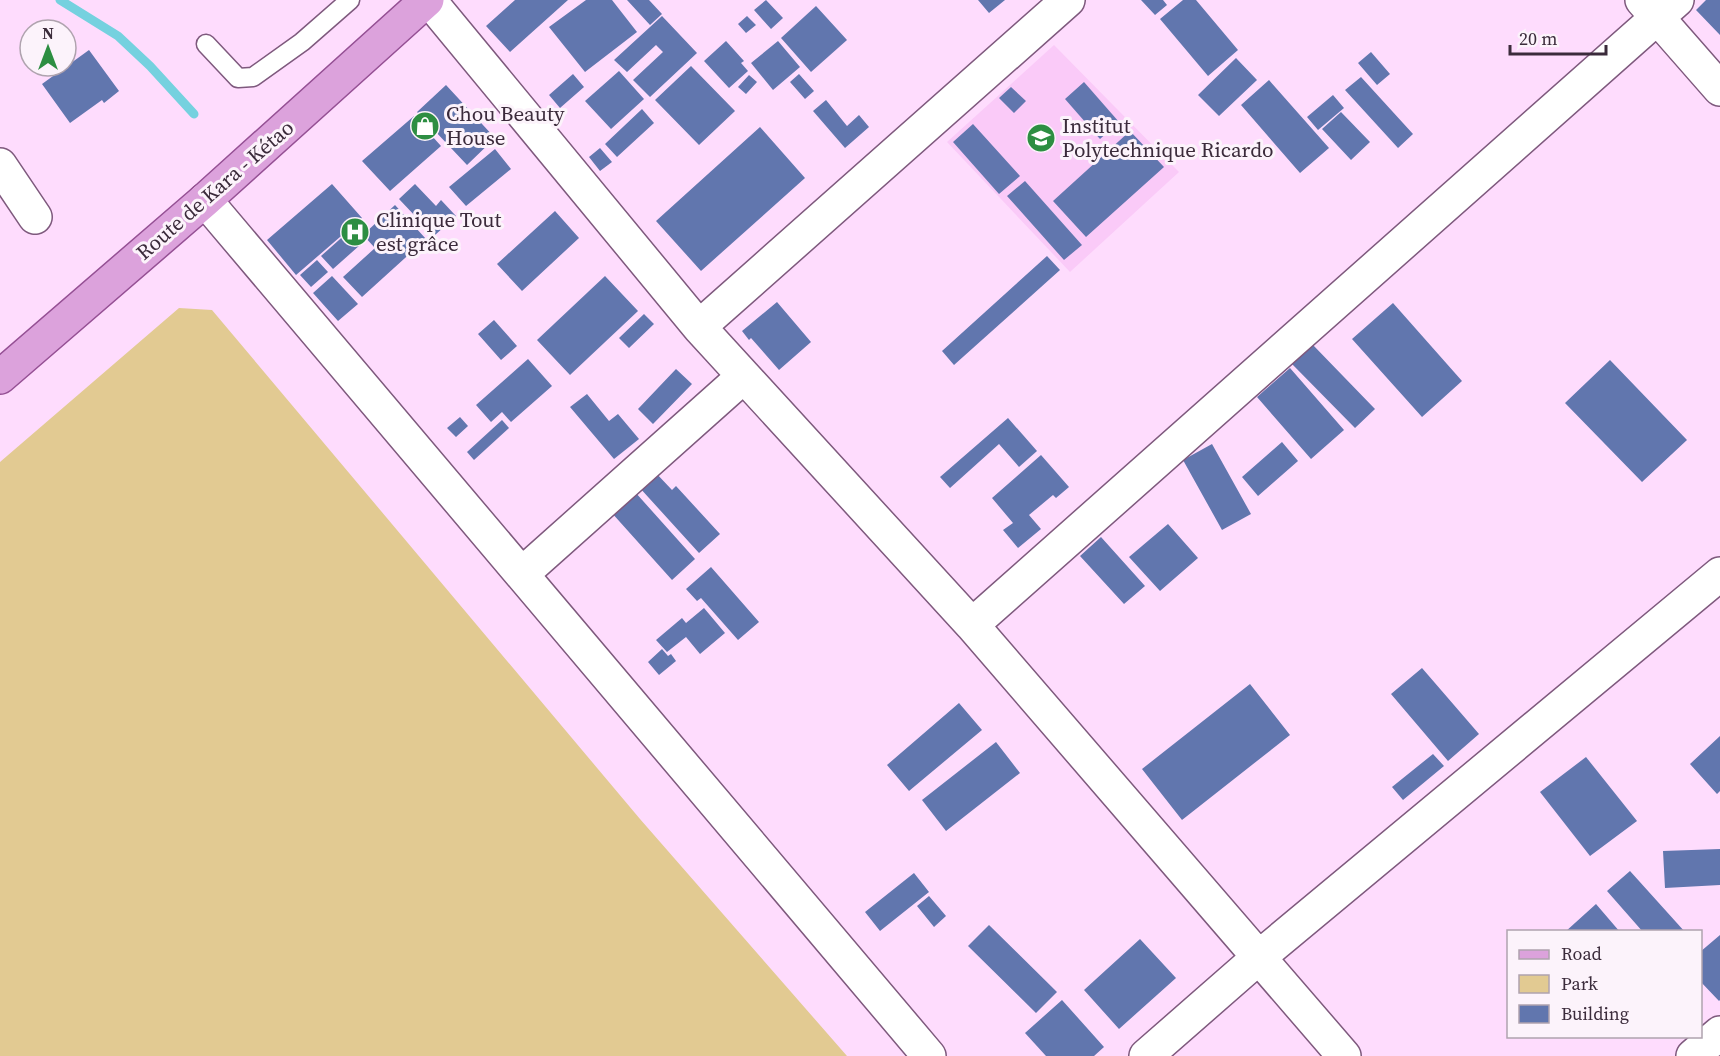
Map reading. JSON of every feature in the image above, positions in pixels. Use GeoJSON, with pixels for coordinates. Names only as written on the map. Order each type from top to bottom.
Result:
{"type":"FeatureCollection","features":[{"type":"Feature","properties":{"kind":"main road","name":"Route de Kara - Kétao"},"geometry":{"type":"LineString","coordinates":[[0,377],[205,200],[428,0]]}},
{"type":"Feature","properties":{"kind":"street"},"geometry":{"type":"LineString","coordinates":[[428,0],[699,327],[972,625],[1344,1056]]}},
{"type":"Feature","properties":{"kind":"street"},"geometry":{"type":"LineString","coordinates":[[699,327],[1068,0]]}},
{"type":"Feature","properties":{"kind":"street"},"geometry":{"type":"LineString","coordinates":[[972,625],[1659,6],[1720,89]]}},
{"type":"Feature","properties":{"kind":"street"},"geometry":{"type":"LineString","coordinates":[[0,165],[34,217]]}},
{"type":"Feature","properties":{"kind":"street"},"geometry":{"type":"LineString","coordinates":[[205,200],[929,1056]]}},
{"type":"Feature","properties":{"kind":"street"},"geometry":{"type":"LineString","coordinates":[[522,574],[744,376]]}},
{"type":"Feature","properties":{"kind":"street"},"geometry":{"type":"LineString","coordinates":[[1146,1056],[1258,958],[1720,574]]}},
{"type":"Feature","properties":{"kind":"street"},"geometry":{"type":"LineString","coordinates":[[1693,1056],[1720,1033]]}},
{"type":"Feature","properties":{"kind":"lane"},"geometry":{"type":"LineString","coordinates":[[206,44],[238,78],[253,77],[302,42],[350,0]]}},
{"type":"Feature","properties":{"kind":"shaded area","name":"Institut Polytechnique Ricardo"},"geometry":{"type":"Polygon","coordinates":[[[1054,45],[1179,172],[1070,272],[947,142],[1054,45]]]}},
{"type":"Feature","properties":{"kind":"green space"},"geometry":{"type":"Polygon","coordinates":[[[179,308],[212,310],[640,819],[847,1056],[0,1056],[0,462],[179,308]]]}},
{"type":"Feature","properties":{"kind":"building"},"geometry":{"type":"Polygon","coordinates":[[[515,0],[568,0],[510,52],[486,26],[515,0]]]}},
{"type":"Feature","properties":{"kind":"building"},"geometry":{"type":"Polygon","coordinates":[[[586,0],[612,0],[637,32],[585,72],[549,27],[586,0]]]}},
{"type":"Feature","properties":{"kind":"building"},"geometry":{"type":"Polygon","coordinates":[[[627,0],[649,0],[662,14],[650,25],[627,0]]]}},
{"type":"Feature","properties":{"kind":"building"},"geometry":{"type":"Polygon","coordinates":[[[766,0],[783,18],[771,29],[754,10],[766,0]]]}},
{"type":"Feature","properties":{"kind":"building"},"geometry":{"type":"Polygon","coordinates":[[[978,0],[1005,0],[989,13],[978,0]]]}},
{"type":"Feature","properties":{"kind":"building"},"geometry":{"type":"Polygon","coordinates":[[[1141,0],[1163,0],[1167,5],[1155,15],[1141,0]]]}},
{"type":"Feature","properties":{"kind":"building"},"geometry":{"type":"Polygon","coordinates":[[[1183,0],[1196,0],[1238,50],[1208,76],[1160,19],[1183,0]]]}},
{"type":"Feature","properties":{"kind":"building"},"geometry":{"type":"Polygon","coordinates":[[[1706,0],[1720,0],[1720,35],[1696,10],[1706,0]]]}},
{"type":"Feature","properties":{"kind":"building"},"geometry":{"type":"Polygon","coordinates":[[[816,6],[847,40],[811,72],[781,38],[816,6]]]}},
{"type":"Feature","properties":{"kind":"building"},"geometry":{"type":"Polygon","coordinates":[[[662,16],[697,53],[650,97],[633,80],[663,52],[656,45],[627,72],[614,60],[662,16]]]}},
{"type":"Feature","properties":{"kind":"building"},"geometry":{"type":"Polygon","coordinates":[[[747,16],[756,25],[746,33],[738,24],[747,16]]]}},
{"type":"Feature","properties":{"kind":"building"},"geometry":{"type":"Polygon","coordinates":[[[726,41],[744,61],[741,63],[748,71],[729,88],[704,61],[726,41]]]}},
{"type":"Feature","properties":{"kind":"building"},"geometry":{"type":"Polygon","coordinates":[[[778,41],[800,67],[773,90],[751,63],[778,41]]]}},
{"type":"Feature","properties":{"kind":"building"},"geometry":{"type":"Polygon","coordinates":[[[89,50],[119,91],[104,103],[102,100],[70,123],[42,84],[50,78],[78,78],[78,58],[89,50]]]}},
{"type":"Feature","properties":{"kind":"building"},"geometry":{"type":"Polygon","coordinates":[[[1371,52],[1390,74],[1377,85],[1358,63],[1371,52]]]}},
{"type":"Feature","properties":{"kind":"building"},"geometry":{"type":"Polygon","coordinates":[[[1236,58],[1257,80],[1219,116],[1198,95],[1236,58]]]}},
{"type":"Feature","properties":{"kind":"building"},"geometry":{"type":"Polygon","coordinates":[[[691,66],[735,111],[699,145],[655,100],[691,66]]]}},
{"type":"Feature","properties":{"kind":"building"},"geometry":{"type":"Polygon","coordinates":[[[619,71],[644,99],[611,129],[585,101],[619,71]]]}},
{"type":"Feature","properties":{"kind":"building"},"geometry":{"type":"Polygon","coordinates":[[[573,74],[584,87],[560,108],[549,95],[573,74]]]}},
{"type":"Feature","properties":{"kind":"building"},"geometry":{"type":"Polygon","coordinates":[[[799,74],[814,91],[805,99],[790,82],[799,74]]]}},
{"type":"Feature","properties":{"kind":"building"},"geometry":{"type":"Polygon","coordinates":[[[749,75],[757,82],[746,94],[738,87],[749,75]]]}},
{"type":"Feature","properties":{"kind":"building"},"geometry":{"type":"Polygon","coordinates":[[[1361,77],[1413,134],[1398,148],[1345,90],[1361,77]]]}},
{"type":"Feature","properties":{"kind":"building"},"geometry":{"type":"Polygon","coordinates":[[[1269,80],[1329,148],[1300,173],[1241,105],[1269,80]]]}},
{"type":"Feature","properties":{"kind":"building"},"geometry":{"type":"Polygon","coordinates":[[[1084,82],[1119,122],[1100,139],[1065,99],[1084,82]]]}},
{"type":"Feature","properties":{"kind":"building"},"geometry":{"type":"Polygon","coordinates":[[[446,85],[495,138],[467,165],[417,112],[446,85]]]}},
{"type":"Feature","properties":{"kind":"building"},"geometry":{"type":"Polygon","coordinates":[[[1011,87],[1026,101],[1014,113],[999,98],[1011,87]]]}},
{"type":"Feature","properties":{"kind":"building"},"geometry":{"type":"Polygon","coordinates":[[[1333,95],[1344,108],[1318,130],[1307,117],[1333,95]]]}},
{"type":"Feature","properties":{"kind":"building"},"geometry":{"type":"Polygon","coordinates":[[[826,100],[847,126],[859,115],[869,127],[845,148],[813,111],[826,100]]]}},
{"type":"Feature","properties":{"kind":"building"},"geometry":{"type":"Polygon","coordinates":[[[642,109],[654,123],[617,157],[605,144],[642,109]]]}},
{"type":"Feature","properties":{"kind":"building"},"geometry":{"type":"Polygon","coordinates":[[[1341,112],[1370,142],[1351,160],[1322,129],[1341,112]]]}},
{"type":"Feature","properties":{"kind":"building"},"geometry":{"type":"Polygon","coordinates":[[[414,116],[441,146],[390,191],[362,161],[414,116]]]}},
{"type":"Feature","properties":{"kind":"building"},"geometry":{"type":"Polygon","coordinates":[[[973,124],[1020,176],[999,194],[953,142],[973,124]]]}},
{"type":"Feature","properties":{"kind":"building"},"geometry":{"type":"Polygon","coordinates":[[[760,127],[805,178],[701,271],[656,221],[760,127]]]}},
{"type":"Feature","properties":{"kind":"building"},"geometry":{"type":"Polygon","coordinates":[[[1130,131],[1164,167],[1086,237],[1053,201],[1130,131]]]}},
{"type":"Feature","properties":{"kind":"building"},"geometry":{"type":"Polygon","coordinates":[[[600,148],[612,162],[600,171],[589,157],[600,148]]]}},
{"type":"Feature","properties":{"kind":"building"},"geometry":{"type":"Polygon","coordinates":[[[495,149],[511,169],[466,206],[449,187],[495,149]]]}},
{"type":"Feature","properties":{"kind":"building"},"geometry":{"type":"Polygon","coordinates":[[[1025,181],[1082,245],[1064,260],[1007,196],[1025,181]]]}},
{"type":"Feature","properties":{"kind":"building"},"geometry":{"type":"Polygon","coordinates":[[[332,184],[362,218],[296,275],[267,240],[332,184]]]}},
{"type":"Feature","properties":{"kind":"building"},"geometry":{"type":"Polygon","coordinates":[[[415,184],[436,206],[441,200],[456,216],[434,236],[399,199],[415,184]]]}},
{"type":"Feature","properties":{"kind":"building"},"geometry":{"type":"Polygon","coordinates":[[[395,205],[426,239],[362,297],[343,277],[375,248],[363,235],[395,205]]]}},
{"type":"Feature","properties":{"kind":"building"},"geometry":{"type":"Polygon","coordinates":[[[555,211],[579,238],[522,291],[497,264],[555,211]]]}},
{"type":"Feature","properties":{"kind":"building"},"geometry":{"type":"Polygon","coordinates":[[[348,232],[360,245],[333,269],[321,256],[348,232]]]}},
{"type":"Feature","properties":{"kind":"building"},"geometry":{"type":"Polygon","coordinates":[[[1047,256],[1060,270],[954,365],[942,351],[1047,256]]]}},
{"type":"Feature","properties":{"kind":"building"},"geometry":{"type":"Polygon","coordinates":[[[317,260],[328,272],[311,287],[300,275],[317,260]]]}},
{"type":"Feature","properties":{"kind":"building"},"geometry":{"type":"Polygon","coordinates":[[[332,276],[358,304],[338,321],[313,293],[332,276]]]}},
{"type":"Feature","properties":{"kind":"building"},"geometry":{"type":"Polygon","coordinates":[[[605,276],[638,311],[570,375],[537,340],[605,276]]]}},
{"type":"Feature","properties":{"kind":"building"},"geometry":{"type":"Polygon","coordinates":[[[777,302],[811,342],[779,370],[742,331],[777,302]]]}},
{"type":"Feature","properties":{"kind":"building"},"geometry":{"type":"Polygon","coordinates":[[[1393,303],[1462,381],[1422,417],[1352,339],[1393,303]]]}},
{"type":"Feature","properties":{"kind":"building"},"geometry":{"type":"Polygon","coordinates":[[[644,314],[654,324],[629,348],[619,338],[644,314]]]}},
{"type":"Feature","properties":{"kind":"building"},"geometry":{"type":"Polygon","coordinates":[[[494,320],[517,346],[501,360],[478,334],[494,320]]]}},
{"type":"Feature","properties":{"kind":"building"},"geometry":{"type":"Polygon","coordinates":[[[1312,344],[1375,409],[1355,428],[1292,364],[1312,344]]]}},
{"type":"Feature","properties":{"kind":"building"},"geometry":{"type":"Polygon","coordinates":[[[528,359],[552,386],[511,422],[502,412],[491,422],[476,405],[528,359]]]}},
{"type":"Feature","properties":{"kind":"building"},"geometry":{"type":"Polygon","coordinates":[[[1610,360],[1687,440],[1642,482],[1565,403],[1610,360]]]}},
{"type":"Feature","properties":{"kind":"building"},"geometry":{"type":"Polygon","coordinates":[[[1290,368],[1344,430],[1311,459],[1257,397],[1290,368]]]}},
{"type":"Feature","properties":{"kind":"building"},"geometry":{"type":"Polygon","coordinates":[[[676,369],[692,384],[653,424],[638,409],[676,369]]]}},
{"type":"Feature","properties":{"kind":"building"},"geometry":{"type":"Polygon","coordinates":[[[587,394],[609,421],[618,414],[639,439],[614,459],[570,407],[587,394]]]}},
{"type":"Feature","properties":{"kind":"building"},"geometry":{"type":"Polygon","coordinates":[[[460,417],[468,426],[456,437],[447,428],[460,417]]]}},
{"type":"Feature","properties":{"kind":"building"},"geometry":{"type":"Polygon","coordinates":[[[1008,418],[1037,451],[1019,467],[999,444],[950,488],[940,477],[1008,418]]]}},
{"type":"Feature","properties":{"kind":"building"},"geometry":{"type":"Polygon","coordinates":[[[502,420],[509,428],[474,460],[467,452],[502,420]]]}},
{"type":"Feature","properties":{"kind":"building"},"geometry":{"type":"Polygon","coordinates":[[[1282,442],[1298,461],[1258,496],[1242,477],[1282,442]]]}},
{"type":"Feature","properties":{"kind":"building"},"geometry":{"type":"Polygon","coordinates":[[[1212,444],[1251,514],[1222,530],[1183,460],[1212,444]]]}},
{"type":"Feature","properties":{"kind":"building"},"geometry":{"type":"Polygon","coordinates":[[[1041,455],[1069,487],[1056,498],[1053,495],[1029,515],[1041,529],[1018,548],[1003,530],[1013,523],[992,498],[1041,455]]]}},
{"type":"Feature","properties":{"kind":"building"},"geometry":{"type":"Polygon","coordinates":[[[655,472],[672,490],[676,486],[720,534],[699,553],[639,487],[655,472]]]}},
{"type":"Feature","properties":{"kind":"building"},"geometry":{"type":"Polygon","coordinates":[[[635,492],[695,559],[672,580],[611,512],[635,492]]]}},
{"type":"Feature","properties":{"kind":"building"},"geometry":{"type":"Polygon","coordinates":[[[1168,524],[1198,558],[1160,591],[1129,557],[1168,524]]]}},
{"type":"Feature","properties":{"kind":"building"},"geometry":{"type":"Polygon","coordinates":[[[1101,537],[1145,586],[1124,604],[1080,556],[1101,537]]]}},
{"type":"Feature","properties":{"kind":"building"},"geometry":{"type":"Polygon","coordinates":[[[711,567],[759,622],[738,640],[701,598],[697,601],[686,589],[711,567]]]}},
{"type":"Feature","properties":{"kind":"building"},"geometry":{"type":"Polygon","coordinates":[[[704,608],[725,633],[700,654],[686,637],[667,652],[656,640],[682,618],[686,623],[704,608]]]}},
{"type":"Feature","properties":{"kind":"building"},"geometry":{"type":"Polygon","coordinates":[[[662,649],[668,656],[671,654],[676,661],[659,675],[648,662],[662,649]]]}},
{"type":"Feature","properties":{"kind":"building"},"geometry":{"type":"Polygon","coordinates":[[[1422,668],[1479,734],[1448,761],[1391,694],[1422,668]]]}},
{"type":"Feature","properties":{"kind":"building"},"geometry":{"type":"Polygon","coordinates":[[[1250,684],[1290,735],[1182,820],[1142,769],[1250,684]]]}},
{"type":"Feature","properties":{"kind":"building"},"geometry":{"type":"Polygon","coordinates":[[[959,703],[982,730],[909,791],[887,765],[959,703]]]}},
{"type":"Feature","properties":{"kind":"building"},"geometry":{"type":"Polygon","coordinates":[[[1720,736],[1720,791],[1717,794],[1690,764],[1720,736]]]}},
{"type":"Feature","properties":{"kind":"building"},"geometry":{"type":"Polygon","coordinates":[[[996,742],[1020,773],[946,831],[922,800],[996,742]]]}},
{"type":"Feature","properties":{"kind":"building"},"geometry":{"type":"Polygon","coordinates":[[[1433,754],[1444,766],[1403,800],[1392,787],[1433,754]]]}},
{"type":"Feature","properties":{"kind":"building"},"geometry":{"type":"Polygon","coordinates":[[[1586,757],[1637,821],[1590,856],[1540,792],[1586,757]]]}},
{"type":"Feature","properties":{"kind":"building"},"geometry":{"type":"Polygon","coordinates":[[[1720,849],[1720,885],[1665,888],[1663,851],[1720,849]]]}},
{"type":"Feature","properties":{"kind":"building"},"geometry":{"type":"Polygon","coordinates":[[[1630,871],[1683,930],[1641,930],[1607,891],[1630,871]]]}},
{"type":"Feature","properties":{"kind":"building"},"geometry":{"type":"Polygon","coordinates":[[[914,873],[929,892],[880,931],[865,912],[914,873]]]}},
{"type":"Feature","properties":{"kind":"building"},"geometry":{"type":"Polygon","coordinates":[[[929,896],[946,916],[934,927],[917,906],[929,896]]]}},
{"type":"Feature","properties":{"kind":"building"},"geometry":{"type":"Polygon","coordinates":[[[1596,904],[1618,930],[1567,930],[1596,904]]]}},
{"type":"Feature","properties":{"kind":"building"},"geometry":{"type":"Polygon","coordinates":[[[989,925],[1057,992],[1036,1013],[968,946],[989,925]]]}},
{"type":"Feature","properties":{"kind":"building"},"geometry":{"type":"Polygon","coordinates":[[[1720,935],[1719,1001],[1702,983],[1702,950],[1720,935]]]}},
{"type":"Feature","properties":{"kind":"building"},"geometry":{"type":"Polygon","coordinates":[[[1140,939],[1176,978],[1119,1029],[1084,990],[1140,939]]]}},
{"type":"Feature","properties":{"kind":"building"},"geometry":{"type":"Polygon","coordinates":[[[1062,1000],[1104,1047],[1094,1056],[1046,1056],[1025,1033],[1062,1000]]]}},
{"type":"Feature","properties":{"kind":"waterway"},"geometry":{"type":"LineString","coordinates":[[60,0],[118,36],[150,66],[194,114]]}},
{"type":"Feature","properties":{"kind":"place","name":"Chou Beauty House"},"geometry":{"type":"Point","coordinates":[425,126]}},
{"type":"Feature","properties":{"kind":"place","name":"Institut Polytechnique Ricardo"},"geometry":{"type":"Point","coordinates":[1041,138]}},
{"type":"Feature","properties":{"kind":"place","name":"Clinique Tout est grâce"},"geometry":{"type":"Point","coordinates":[355,232]}}]}
